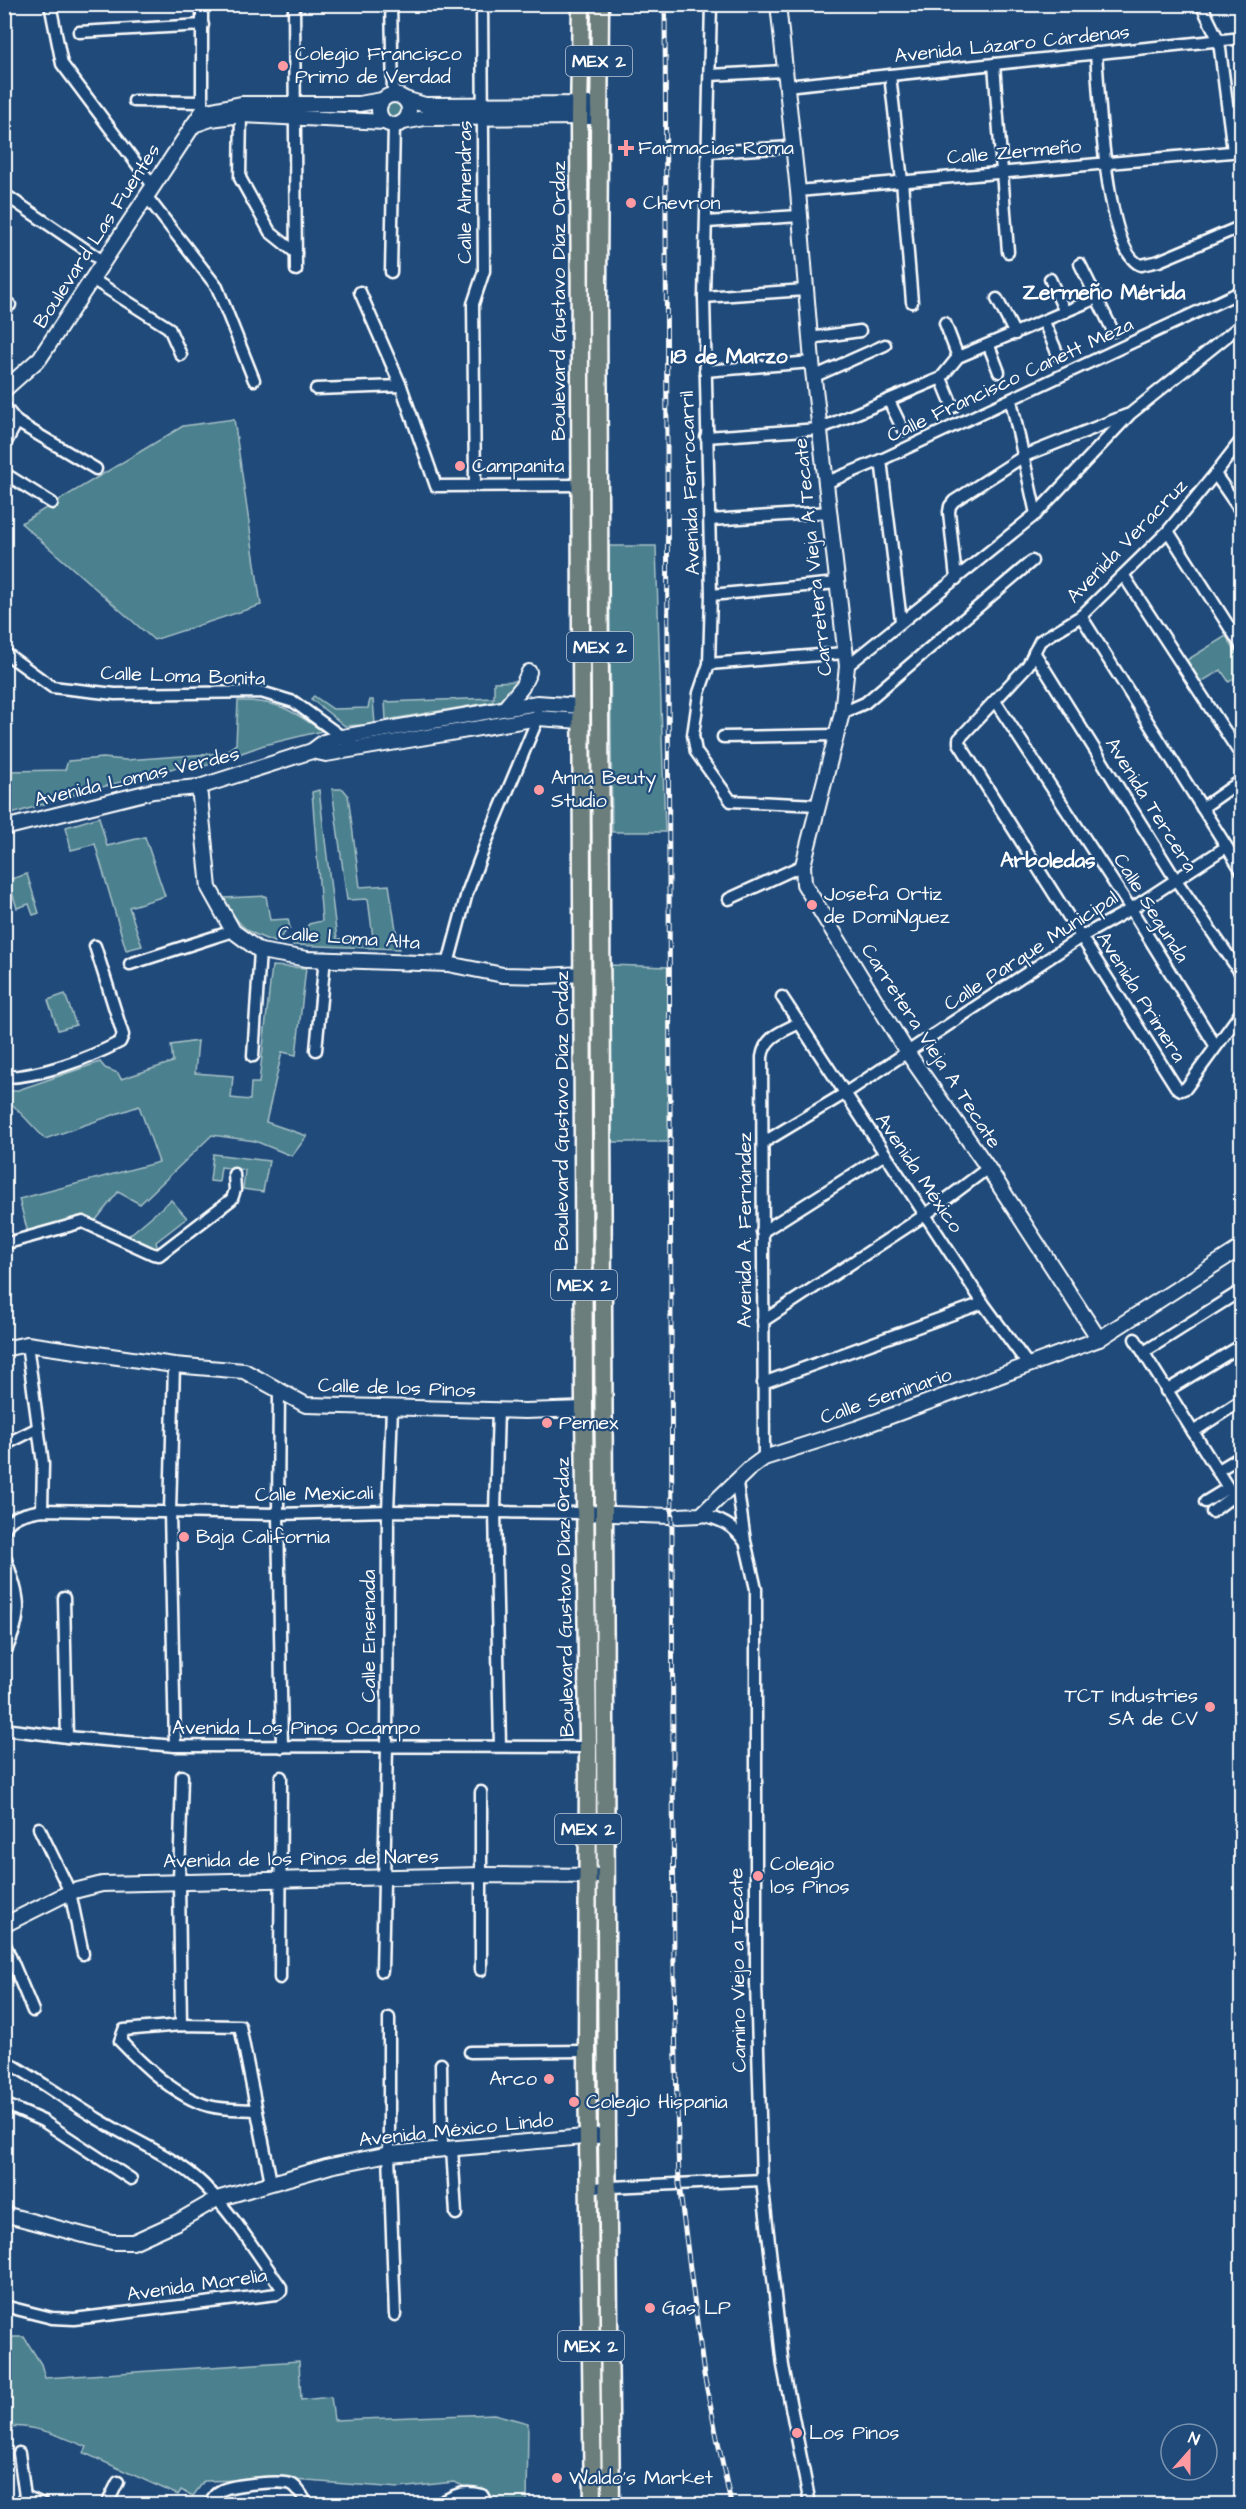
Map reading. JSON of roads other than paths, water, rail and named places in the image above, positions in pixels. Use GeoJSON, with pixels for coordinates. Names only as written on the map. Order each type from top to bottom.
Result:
{"type":"FeatureCollection","features":[{"type":"Feature","properties":{"kind":"main road","name":"Boulevard Gustavo Díaz Ordaz"},"geometry":{"type":"LineString","coordinates":[[580,4],[584,1410],[588,1747],[587,2051],[592,2505]]}},
{"type":"Feature","properties":{"kind":"main road","name":"Boulevard Gustavo Díaz Ordaz"},"geometry":{"type":"LineString","coordinates":[[600,4],[598,111],[602,1127],[611,2505]]}},
{"type":"Feature","properties":{"kind":"main road"},"geometry":{"type":"LineString","coordinates":[[584,1126],[602,1127]]}},
{"type":"Feature","properties":{"kind":"street"},"geometry":{"type":"LineString","coordinates":[[50,4],[62,64],[218,287],[254,380]]}},
{"type":"Feature","properties":{"kind":"street"},"geometry":{"type":"LineString","coordinates":[[200,115],[202,4]]}},
{"type":"Feature","properties":{"kind":"street"},"geometry":{"type":"LineString","coordinates":[[294,4],[296,270]]}},
{"type":"Feature","properties":{"kind":"street"},"geometry":{"type":"LineString","coordinates":[[391,4],[393,98],[409,113],[394,123]]}},
{"type":"Feature","properties":{"kind":"street","name":"Calle Almendras"},"geometry":{"type":"LineString","coordinates":[[475,485],[472,304],[484,271],[482,4]]}},
{"type":"Feature","properties":{"kind":"street","name":"Avenida Ferrocarril"},"geometry":{"type":"LineString","coordinates":[[711,4],[704,297],[710,520],[710,664],[694,715],[694,744],[696,752],[732,801],[818,805]]}},
{"type":"Feature","properties":{"kind":"street","name":"Carretera Vieja A Tecate"},"geometry":{"type":"LineString","coordinates":[[778,4],[798,191],[813,377],[846,659],[842,713],[802,865],[804,885],[907,1052],[988,1168],[1099,1339]]}},
{"type":"Feature","properties":{"kind":"street"},"geometry":{"type":"LineString","coordinates":[[1202,4],[1219,41],[1228,112],[1237,151]]}},
{"type":"Feature","properties":{"kind":"street"},"geometry":{"type":"LineString","coordinates":[[79,32],[202,24]]}},
{"type":"Feature","properties":{"kind":"street","name":"Avenida Lázaro Cárdenas"},"geometry":{"type":"LineString","coordinates":[[786,86],[1242,38]]}},
{"type":"Feature","properties":{"kind":"street"},"geometry":{"type":"LineString","coordinates":[[1096,53],[1110,199],[1124,248],[1130,260],[1141,266],[1159,261],[1242,226]]}},
{"type":"Feature","properties":{"kind":"street"},"geometry":{"type":"LineString","coordinates":[[994,64],[1008,252]]}},
{"type":"Feature","properties":{"kind":"street"},"geometry":{"type":"LineString","coordinates":[[710,75],[784,71]]}},
{"type":"Feature","properties":{"kind":"street"},"geometry":{"type":"LineString","coordinates":[[890,75],[912,302]]}},
{"type":"Feature","properties":{"kind":"street"},"geometry":{"type":"LineString","coordinates":[[296,111],[393,98],[425,105],[483,110],[598,111]]}},
{"type":"Feature","properties":{"kind":"street"},"geometry":{"type":"LineString","coordinates":[[391,272],[394,123],[378,109],[393,98]]}},
{"type":"Feature","properties":{"kind":"street"},"geometry":{"type":"LineString","coordinates":[[134,101],[200,115],[241,110],[296,111],[394,123],[483,110]]}},
{"type":"Feature","properties":{"kind":"street"},"geometry":{"type":"LineString","coordinates":[[241,110],[240,178],[270,232],[296,253]]}},
{"type":"Feature","properties":{"kind":"street"},"geometry":{"type":"LineString","coordinates":[[1228,112],[1242,111]]}},
{"type":"Feature","properties":{"kind":"street","name":"Boulevard Las Fuentes"},"geometry":{"type":"LineString","coordinates":[[4,390],[40,358],[200,115]]}},
{"type":"Feature","properties":{"kind":"street"},"geometry":{"type":"LineString","coordinates":[[709,152],[792,147]]}},
{"type":"Feature","properties":{"kind":"street","name":"Calle Zermeño"},"geometry":{"type":"LineString","coordinates":[[798,191],[1237,151]]}},
{"type":"Feature","properties":{"kind":"street"},"geometry":{"type":"LineString","coordinates":[[5,192],[104,262]]}},
{"type":"Feature","properties":{"kind":"street"},"geometry":{"type":"LineString","coordinates":[[707,222],[799,216]]}},
{"type":"Feature","properties":{"kind":"street"},"geometry":{"type":"LineString","coordinates":[[1080,264],[1113,331]]}},
{"type":"Feature","properties":{"kind":"street"},"geometry":{"type":"LineString","coordinates":[[92,279],[169,328],[181,355]]}},
{"type":"Feature","properties":{"kind":"street"},"geometry":{"type":"LineString","coordinates":[[1050,279],[1065,312]]}},
{"type":"Feature","properties":{"kind":"street"},"geometry":{"type":"LineString","coordinates":[[704,297],[805,290]]}},
{"type":"Feature","properties":{"kind":"street","name":"Calle Francisco Canett Meza"},"geometry":{"type":"LineString","coordinates":[[825,483],[881,460],[1242,291]]}},
{"type":"Feature","properties":{"kind":"street"},"geometry":{"type":"LineString","coordinates":[[360,292],[401,386],[436,486],[581,485]]}},
{"type":"Feature","properties":{"kind":"street"},"geometry":{"type":"LineString","coordinates":[[706,437],[819,429],[941,378],[958,357],[989,346],[1096,298]]}},
{"type":"Feature","properties":{"kind":"street"},"geometry":{"type":"LineString","coordinates":[[997,299],[1016,334]]}},
{"type":"Feature","properties":{"kind":"street"},"geometry":{"type":"LineString","coordinates":[[1044,322],[1058,355]]}},
{"type":"Feature","properties":{"kind":"street"},"geometry":{"type":"LineString","coordinates":[[945,323],[958,357]]}},
{"type":"Feature","properties":{"kind":"street"},"geometry":{"type":"LineString","coordinates":[[710,664],[846,659],[901,621],[1036,514],[1130,414],[1242,324]]}},
{"type":"Feature","properties":{"kind":"street"},"geometry":{"type":"LineString","coordinates":[[810,338],[860,331]]}},
{"type":"Feature","properties":{"kind":"street"},"geometry":{"type":"LineString","coordinates":[[813,377],[885,345]]}},
{"type":"Feature","properties":{"kind":"street"},"geometry":{"type":"LineString","coordinates":[[989,346],[999,372]]}},
{"type":"Feature","properties":{"kind":"street"},"geometry":{"type":"LineString","coordinates":[[705,371],[812,362]]}},
{"type":"Feature","properties":{"kind":"street"},"geometry":{"type":"LineString","coordinates":[[941,378],[953,407]]}},
{"type":"Feature","properties":{"kind":"street"},"geometry":{"type":"LineString","coordinates":[[316,389],[401,386]]}},
{"type":"Feature","properties":{"kind":"street"},"geometry":{"type":"LineString","coordinates":[[1011,400],[1036,514]]}},
{"type":"Feature","properties":{"kind":"street"},"geometry":{"type":"LineString","coordinates":[[889,401],[903,430]]}},
{"type":"Feature","properties":{"kind":"street"},"geometry":{"type":"LineString","coordinates":[[4,406],[17,422],[96,469]]}},
{"type":"Feature","properties":{"kind":"street"},"geometry":{"type":"LineString","coordinates":[[956,579],[950,506],[1024,456],[1130,414]]}},
{"type":"Feature","properties":{"kind":"street"},"geometry":{"type":"LineString","coordinates":[[4,446],[17,422]]}},
{"type":"Feature","properties":{"kind":"street","name":"Avenida Veracruz"},"geometry":{"type":"LineString","coordinates":[[959,739],[1028,665],[1040,641],[1081,616],[1168,531],[1242,439]]}},
{"type":"Feature","properties":{"kind":"street"},"geometry":{"type":"LineString","coordinates":[[881,460],[901,621]]}},
{"type":"Feature","properties":{"kind":"street"},"geometry":{"type":"LineString","coordinates":[[4,473],[52,503]]}},
{"type":"Feature","properties":{"kind":"street"},"geometry":{"type":"LineString","coordinates":[[1215,474],[1242,513]]}},
{"type":"Feature","properties":{"kind":"street"},"geometry":{"type":"LineString","coordinates":[[710,520],[830,512]]}},
{"type":"Feature","properties":{"kind":"street"},"geometry":{"type":"LineString","coordinates":[[1168,531],[1242,647]]}},
{"type":"Feature","properties":{"kind":"street"},"geometry":{"type":"LineString","coordinates":[[842,713],[865,703],[1032,561]]}},
{"type":"Feature","properties":{"kind":"street"},"geometry":{"type":"LineString","coordinates":[[1124,576],[1242,757]]}},
{"type":"Feature","properties":{"kind":"street"},"geometry":{"type":"LineString","coordinates":[[711,595],[837,583]]}},
{"type":"Feature","properties":{"kind":"street"},"geometry":{"type":"LineString","coordinates":[[1081,616],[1242,871]]}},
{"type":"Feature","properties":{"kind":"street","name":"Calle Loma Bonita"},"geometry":{"type":"LineString","coordinates":[[4,652],[52,687],[115,694],[261,692],[294,702],[357,748]]}},
{"type":"Feature","properties":{"kind":"street","name":"Avenida Tercera"},"geometry":{"type":"LineString","coordinates":[[1034,652],[1176,880],[1242,975]]}},
{"type":"Feature","properties":{"kind":"street"},"geometry":{"type":"LineString","coordinates":[[505,708],[522,687],[530,672]]}},
{"type":"Feature","properties":{"kind":"street","name":"Calle Segunda"},"geometry":{"type":"LineString","coordinates":[[995,701],[1131,909],[1215,1045]]}},
{"type":"Feature","properties":{"kind":"street"},"geometry":{"type":"LineString","coordinates":[[448,964],[475,872],[538,718],[537,703]]}},
{"type":"Feature","properties":{"kind":"street","name":"Avenida Lomas Verdes"},"geometry":{"type":"LineString","coordinates":[[4,828],[153,791],[199,787],[312,751],[324,742],[342,737],[537,703],[581,713]]}},
{"type":"Feature","properties":{"kind":"street","name":"Avenida Lomas Verdes"},"geometry":{"type":"LineString","coordinates":[[312,751],[326,754],[538,718],[581,713]]}},
{"type":"Feature","properties":{"kind":"street"},"geometry":{"type":"LineString","coordinates":[[723,737],[835,735]]}},
{"type":"Feature","properties":{"kind":"street","name":"Avenida Primera"},"geometry":{"type":"LineString","coordinates":[[959,739],[959,743],[1176,1087],[1181,1090],[1186,1088],[1215,1045]]}},
{"type":"Feature","properties":{"kind":"street"},"geometry":{"type":"LineString","coordinates":[[1202,808],[1242,780]]}},
{"type":"Feature","properties":{"kind":"street","name":"Calle Loma Alta"},"geometry":{"type":"LineString","coordinates":[[199,787],[209,888],[233,931],[260,951],[307,958],[448,964],[503,975],[582,974]]}},
{"type":"Feature","properties":{"kind":"street","name":"Calle Parque Municipal"},"geometry":{"type":"LineString","coordinates":[[764,1142],[844,1094],[1081,937],[1131,909],[1226,847]]}},
{"type":"Feature","properties":{"kind":"street"},"geometry":{"type":"LineString","coordinates":[[729,899],[802,865]]}},
{"type":"Feature","properties":{"kind":"street"},"geometry":{"type":"LineString","coordinates":[[130,964],[233,931]]}},
{"type":"Feature","properties":{"kind":"street"},"geometry":{"type":"LineString","coordinates":[[4,1077],[30,1075],[97,1055],[120,1042],[122,1032],[95,946]]}},
{"type":"Feature","properties":{"kind":"street"},"geometry":{"type":"LineString","coordinates":[[253,1056],[260,951]]}},
{"type":"Feature","properties":{"kind":"street"},"geometry":{"type":"LineString","coordinates":[[316,1050],[325,958]]}},
{"type":"Feature","properties":{"kind":"street","name":"Avenida México"},"geometry":{"type":"LineString","coordinates":[[782,997],[983,1303],[1029,1366]]}},
{"type":"Feature","properties":{"kind":"street"},"geometry":{"type":"LineString","coordinates":[[1215,1045],[1242,1011]]}},
{"type":"Feature","properties":{"kind":"street","name":"Avenida A. Fernández"},"geometry":{"type":"LineString","coordinates":[[764,1458],[762,1232],[764,1046],[769,1039],[799,1023]]}},
{"type":"Feature","properties":{"kind":"street"},"geometry":{"type":"LineString","coordinates":[[762,1232],[885,1154]]}},
{"type":"Feature","properties":{"kind":"street"},"geometry":{"type":"LineString","coordinates":[[763,1321],[925,1215],[988,1168]]}},
{"type":"Feature","properties":{"kind":"street"},"geometry":{"type":"LineString","coordinates":[[4,1244],[83,1222],[159,1255],[232,1200],[236,1190],[234,1173]]}},
{"type":"Feature","properties":{"kind":"street","name":"Calle Seminario"},"geometry":{"type":"LineString","coordinates":[[701,1515],[737,1483],[749,1469],[764,1458],[858,1428],[1099,1339],[1242,1247]]}},
{"type":"Feature","properties":{"kind":"street"},"geometry":{"type":"LineString","coordinates":[[1144,1352],[1242,1290]]}},
{"type":"Feature","properties":{"kind":"street"},"geometry":{"type":"LineString","coordinates":[[763,1383],[983,1303]]}},
{"type":"Feature","properties":{"kind":"street"},"geometry":{"type":"LineString","coordinates":[[1135,1340],[1242,1510]]}},
{"type":"Feature","properties":{"kind":"street"},"geometry":{"type":"LineString","coordinates":[[27,1344],[43,1464],[42,1510]]}},
{"type":"Feature","properties":{"kind":"street","name":"Calle de los Pinos"},"geometry":{"type":"LineString","coordinates":[[4,1349],[27,1344],[174,1365],[244,1371],[306,1405],[584,1410]]}},
{"type":"Feature","properties":{"kind":"street"},"geometry":{"type":"LineString","coordinates":[[1166,1391],[1242,1345]]}},
{"type":"Feature","properties":{"kind":"street"},"geometry":{"type":"LineString","coordinates":[[174,1365],[170,1512],[175,1746]]}},
{"type":"Feature","properties":{"kind":"street"},"geometry":{"type":"LineString","coordinates":[[279,1389],[278,1514],[282,1747]]}},
{"type":"Feature","properties":{"kind":"street"},"geometry":{"type":"LineString","coordinates":[[1193,1432],[1242,1401]]}},
{"type":"Feature","properties":{"kind":"street","name":"Calle Ensenada"},"geometry":{"type":"LineString","coordinates":[[382,1971],[387,1747],[388,1511],[392,1408]]}},
{"type":"Feature","properties":{"kind":"street"},"geometry":{"type":"LineString","coordinates":[[498,1410],[495,1511],[500,1746]]}},
{"type":"Feature","properties":{"kind":"street"},"geometry":{"type":"LineString","coordinates":[[4,1445],[38,1428]]}},
{"type":"Feature","properties":{"kind":"street"},"geometry":{"type":"LineString","coordinates":[[1217,1471],[1242,1456]]}},
{"type":"Feature","properties":{"kind":"street","name":"Camino Viejo a Tecate"},"geometry":{"type":"LineString","coordinates":[[737,1483],[745,1541],[756,1589],[756,1983],[762,2180],[783,2366],[810,2505]]}},
{"type":"Feature","properties":{"kind":"street"},"geometry":{"type":"LineString","coordinates":[[1213,1504],[1230,1492]]}},
{"type":"Feature","properties":{"kind":"street","name":"Calle Mexicali"},"geometry":{"type":"LineString","coordinates":[[4,1531],[6,1526],[18,1516],[42,1510],[278,1514],[388,1511],[585,1513]]}},
{"type":"Feature","properties":{"kind":"street"},"geometry":{"type":"LineString","coordinates":[[585,1513],[701,1515],[727,1523],[745,1541]]}},
{"type":"Feature","properties":{"kind":"street"},"geometry":{"type":"LineString","coordinates":[[4,1554],[18,1596],[18,1626],[4,1655]]}},
{"type":"Feature","properties":{"kind":"street"},"geometry":{"type":"LineString","coordinates":[[64,1598],[67,1737]]}},
{"type":"Feature","properties":{"kind":"street","name":"Avenida Los Pinos Ocampo"},"geometry":{"type":"LineString","coordinates":[[4,1729],[175,1746],[588,1747]]}},
{"type":"Feature","properties":{"kind":"street"},"geometry":{"type":"LineString","coordinates":[[181,2025],[179,1881],[182,1776]]}},
{"type":"Feature","properties":{"kind":"street"},"geometry":{"type":"LineString","coordinates":[[280,1978],[281,1777]]}},
{"type":"Feature","properties":{"kind":"street"},"geometry":{"type":"LineString","coordinates":[[481,1792],[481,1970]]}},
{"type":"Feature","properties":{"kind":"street"},"geometry":{"type":"LineString","coordinates":[[39,1828],[70,1892],[83,1954]]}},
{"type":"Feature","properties":{"kind":"street","name":"Avenida de los Pinos de Nares"},"geometry":{"type":"LineString","coordinates":[[4,1925],[70,1892],[102,1884],[482,1875],[606,1876]]}},
{"type":"Feature","properties":{"kind":"street"},"geometry":{"type":"LineString","coordinates":[[4,1942],[33,2011]]}},
{"type":"Feature","properties":{"kind":"street"},"geometry":{"type":"LineString","coordinates":[[389,2018],[389,2154],[395,2315]]}},
{"type":"Feature","properties":{"kind":"street"},"geometry":{"type":"LineString","coordinates":[[256,2110],[211,2107],[195,2101],[149,2071],[120,2041],[124,2030],[181,2025],[240,2026],[271,2182]]}},
{"type":"Feature","properties":{"kind":"street"},"geometry":{"type":"LineString","coordinates":[[470,2052],[587,2051]]}},
{"type":"Feature","properties":{"kind":"street","name":"Avenida Morelia"},"geometry":{"type":"LineString","coordinates":[[4,2060],[40,2080],[96,2118],[174,2162],[201,2182],[217,2199],[281,2287],[277,2294],[74,2319],[52,2318],[4,2306]]}},
{"type":"Feature","properties":{"kind":"street"},"geometry":{"type":"LineString","coordinates":[[441,2064],[447,2148],[456,2214]]}},
{"type":"Feature","properties":{"kind":"street"},"geometry":{"type":"LineString","coordinates":[[4,2104],[43,2121],[131,2180]]}},
{"type":"Feature","properties":{"kind":"street","name":"Avenida México Lindo"},"geometry":{"type":"LineString","coordinates":[[4,2214],[111,2242],[133,2242],[177,2222],[217,2199],[271,2182],[389,2154],[607,2135]]}},
{"type":"Feature","properties":{"kind":"street"},"geometry":{"type":"LineString","coordinates":[[590,2188],[762,2180]]}},
{"type":"Feature","properties":{"kind":"street"},"geometry":{"type":"LineString","coordinates":[[19,2453],[26,2500],[43,2505]]}},
{"type":"Feature","properties":{"kind":"street"},"geometry":{"type":"LineString","coordinates":[[107,2505],[118,2482]]}},
{"type":"Feature","properties":{"kind":"street"},"geometry":{"type":"LineString","coordinates":[[210,2505],[218,2492],[224,2489],[280,2482],[291,2484],[300,2492],[307,2505]]}},
{"type":"Feature","properties":{"kind":"street"},"geometry":{"type":"LineString","coordinates":[[438,2505],[461,2492],[468,2492],[482,2495],[487,2505]]}},
{"type":"Feature","properties":{"kind":"railway"},"geometry":{"type":"LineString","coordinates":[[665,4],[674,1981],[679,2184],[704,2375],[731,2504]]}},
{"type":"Feature","properties":{"kind":"place","name":"Colegio Francisco Primo de Verdad"},"geometry":{"type":"Point","coordinates":[283,66]}},
{"type":"Feature","properties":{"kind":"place","name":"Farmacias Roma"},"geometry":{"type":"Point","coordinates":[626,148]}},
{"type":"Feature","properties":{"kind":"place","name":"Chevron"},"geometry":{"type":"Point","coordinates":[631,203]}},
{"type":"Feature","properties":{"kind":"place","name":"Campanita"},"geometry":{"type":"Point","coordinates":[460,466]}},
{"type":"Feature","properties":{"kind":"place","name":"Anna Beuty Studio"},"geometry":{"type":"Point","coordinates":[539,790]}},
{"type":"Feature","properties":{"kind":"place","name":"Josefa Ortiz de DomiNguez"},"geometry":{"type":"Point","coordinates":[812,905]}},
{"type":"Feature","properties":{"kind":"place","name":"Pemex"},"geometry":{"type":"Point","coordinates":[547,1423]}},
{"type":"Feature","properties":{"kind":"place","name":"Baja California"},"geometry":{"type":"Point","coordinates":[184,1537]}},
{"type":"Feature","properties":{"kind":"place","name":"TCT Industries SA de CV"},"geometry":{"type":"Point","coordinates":[1210,1707]}},
{"type":"Feature","properties":{"kind":"place","name":"Colegio los Pinos"},"geometry":{"type":"Point","coordinates":[758,1876]}},
{"type":"Feature","properties":{"kind":"place","name":"Arco"},"geometry":{"type":"Point","coordinates":[549,2079]}},
{"type":"Feature","properties":{"kind":"place","name":"Colegio Hispania"},"geometry":{"type":"Point","coordinates":[574,2102]}},
{"type":"Feature","properties":{"kind":"place","name":"Gas LP"},"geometry":{"type":"Point","coordinates":[650,2308]}},
{"type":"Feature","properties":{"kind":"place","name":"Los Pinos"},"geometry":{"type":"Point","coordinates":[797,2433]}},
{"type":"Feature","properties":{"kind":"place","name":"Waldo's Market"},"geometry":{"type":"Point","coordinates":[557,2478]}},
{"type":"Feature","properties":{"kind":"district","name":"Zermeño Mérida"},"geometry":{"type":"Point","coordinates":[1104,292]}},
{"type":"Feature","properties":{"kind":"district","name":"18 de Marzo"},"geometry":{"type":"Point","coordinates":[729,356]}},
{"type":"Feature","properties":{"kind":"district","name":"Arboledas"},"geometry":{"type":"Point","coordinates":[1048,860]}}]}
